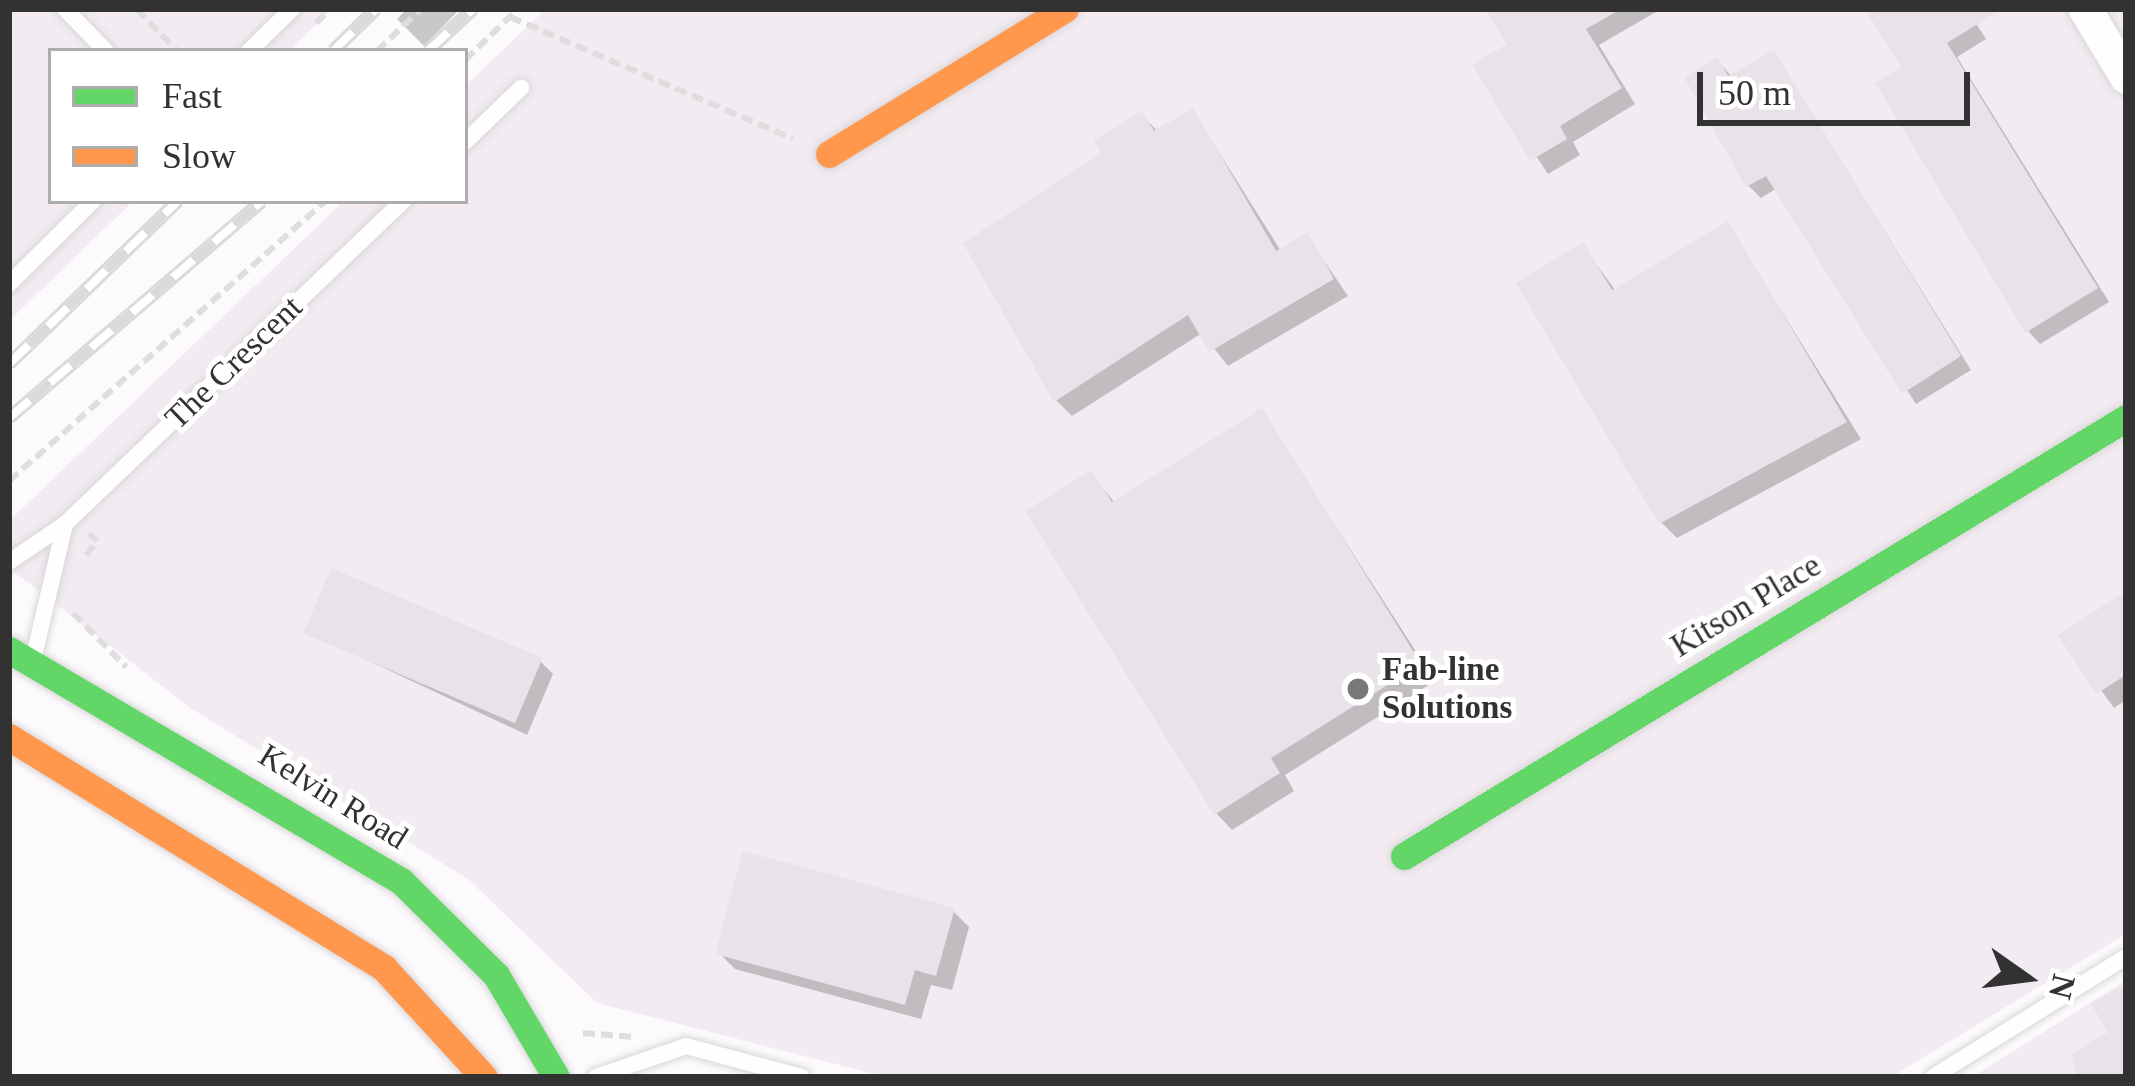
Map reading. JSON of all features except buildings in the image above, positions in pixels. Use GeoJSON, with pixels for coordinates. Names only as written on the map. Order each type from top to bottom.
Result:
{"type":"FeatureCollection","features":[{"type":"Feature","properties":{"kind":"main road"},"geometry":{"type":"LineString","coordinates":[[829,154],[1065,9]]}},
{"type":"Feature","properties":{"kind":"main road","name":"Kitson Place"},"geometry":{"type":"LineString","coordinates":[[1404,856],[2126,418]]}},
{"type":"Feature","properties":{"kind":"main road","name":"Kelvin Road"},"geometry":{"type":"LineString","coordinates":[[9,650],[401,881],[496,975],[556,1077]]}},
{"type":"Feature","properties":{"kind":"main road"},"geometry":{"type":"LineString","coordinates":[[9,700],[88,784]]}},
{"type":"Feature","properties":{"kind":"main road"},"geometry":{"type":"LineString","coordinates":[[9,737],[384,968],[484,1077]]}},
{"type":"Feature","properties":{"kind":"main road"},"geometry":{"type":"LineString","coordinates":[[9,769],[88,784]]}},
{"type":"Feature","properties":{"kind":"street"},"geometry":{"type":"LineString","coordinates":[[2085,9],[2126,76]]}},
{"type":"Feature","properties":{"kind":"lane"},"geometry":{"type":"LineString","coordinates":[[65,9],[103,48]]}},
{"type":"Feature","properties":{"kind":"lane"},"geometry":{"type":"LineString","coordinates":[[252,48],[292,9]]}},
{"type":"Feature","properties":{"kind":"lane"},"geometry":{"type":"LineString","coordinates":[[468,139],[521,88]]}},
{"type":"Feature","properties":{"kind":"lane"},"geometry":{"type":"LineString","coordinates":[[9,284],[90,204]]}},
{"type":"Feature","properties":{"kind":"lane","name":"The Crescent"},"geometry":{"type":"LineString","coordinates":[[9,562],[65,524],[400,204]]}},
{"type":"Feature","properties":{"kind":"lane"},"geometry":{"type":"LineString","coordinates":[[34,666],[65,524]]}},
{"type":"Feature","properties":{"kind":"lane"},"geometry":{"type":"LineString","coordinates":[[1933,1077],[2126,957]]}},
{"type":"Feature","properties":{"kind":"lane"},"geometry":{"type":"LineString","coordinates":[[596,1077],[686,1046],[802,1077]]}},
{"type":"Feature","properties":{"kind":"path"},"geometry":{"type":"LineString","coordinates":[[136,9],[174,48]]}},
{"type":"Feature","properties":{"kind":"path"},"geometry":{"type":"LineString","coordinates":[[380,48],[421,9]]}},
{"type":"Feature","properties":{"kind":"path"},"geometry":{"type":"LineString","coordinates":[[468,57],[518,9]]}},
{"type":"Feature","properties":{"kind":"path"},"geometry":{"type":"LineString","coordinates":[[510,17],[829,154]]}},
{"type":"Feature","properties":{"kind":"path"},"geometry":{"type":"LineString","coordinates":[[9,481],[323,204]]}},
{"type":"Feature","properties":{"kind":"shaded area"},"geometry":{"type":"Polygon","coordinates":[[[9,9],[332,9],[292,48],[48,48],[48,204],[130,204],[9,321],[9,9]]]}},
{"type":"Feature","properties":{"kind":"shaded area"},"geometry":{"type":"Polygon","coordinates":[[[546,9],[2126,9],[2126,934],[1891,1077],[886,1077],[597,1003],[468,879],[192,709],[9,568],[9,521],[341,204],[468,204],[468,83],[546,9]]]}},
{"type":"Feature","properties":{"kind":"shaded area"},"geometry":{"type":"Polygon","coordinates":[[[2126,980],[2126,1077],[1972,1077],[2126,980]]]}},
{"type":"Feature","properties":{"kind":"railway"},"geometry":{"type":"LineString","coordinates":[[336,48],[376,9]]}},
{"type":"Feature","properties":{"kind":"railway"},"geometry":{"type":"LineString","coordinates":[[431,48],[473,9]]}},
{"type":"Feature","properties":{"kind":"railway"},"geometry":{"type":"LineString","coordinates":[[9,364],[175,204]]}},
{"type":"Feature","properties":{"kind":"railway"},"geometry":{"type":"LineString","coordinates":[[9,418],[259,204]]}},
{"type":"Feature","properties":{"kind":"traffic: fast"},"geometry":{"type":"LineString","coordinates":[[1404,856],[2126,418]]}},
{"type":"Feature","properties":{"kind":"traffic: fast"},"geometry":{"type":"LineString","coordinates":[[9,650],[401,881],[496,975],[556,1077]]}},
{"type":"Feature","properties":{"kind":"traffic: slow"},"geometry":{"type":"LineString","coordinates":[[829,154],[1065,9]]}},
{"type":"Feature","properties":{"kind":"traffic: slow"},"geometry":{"type":"LineString","coordinates":[[9,737],[384,968],[484,1077]]}},
{"type":"Feature","properties":{"kind":"place","name":"Fab-line Solutions"},"geometry":{"type":"Point","coordinates":[1358,689]}}]}
